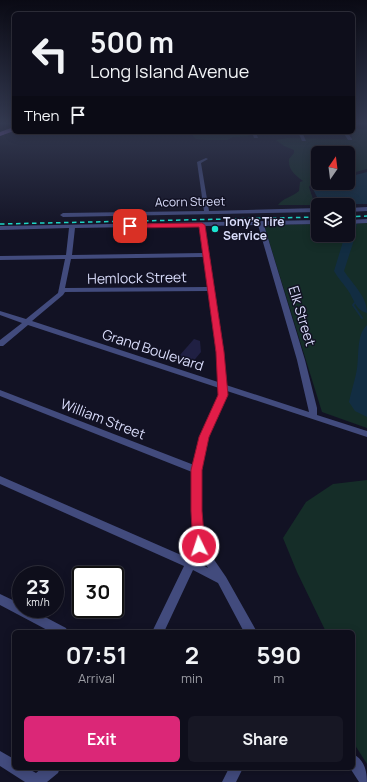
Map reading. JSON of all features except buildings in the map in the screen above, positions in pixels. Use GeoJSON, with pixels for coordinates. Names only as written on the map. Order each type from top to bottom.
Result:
{"type":"FeatureCollection","features":[{"type":"Feature","properties":{"kind":"street"},"geometry":{"type":"LineString","coordinates":[[205,159],[199,162],[207,213]]}},
{"type":"Feature","properties":{"kind":"street"},"geometry":{"type":"LineString","coordinates":[[355,210],[367,209]]}},
{"type":"Feature","properties":{"kind":"street","name":"Acorn Street"},"geometry":{"type":"LineString","coordinates":[[63,215],[311,210]]}},
{"type":"Feature","properties":{"kind":"street"},"geometry":{"type":"LineString","coordinates":[[355,222],[367,221]]}},
{"type":"Feature","properties":{"kind":"street"},"geometry":{"type":"LineString","coordinates":[[0,228],[311,222]]}},
{"type":"Feature","properties":{"kind":"street","name":"Elk Street"},"geometry":{"type":"LineString","coordinates":[[261,224],[301,360],[313,408],[313,417]]}},
{"type":"Feature","properties":{"kind":"street"},"geometry":{"type":"LineString","coordinates":[[202,225],[220,352],[223,395],[204,437],[197,470],[196,511],[199,546],[222,580],[250,630]]}},
{"type":"Feature","properties":{"kind":"street"},"geometry":{"type":"LineString","coordinates":[[0,344],[60,295],[69,256],[72,227]]}},
{"type":"Feature","properties":{"kind":"street"},"geometry":{"type":"LineString","coordinates":[[0,258],[206,254]]}},
{"type":"Feature","properties":{"kind":"street","name":"Hemlock Street"},"geometry":{"type":"LineString","coordinates":[[62,290],[211,289]]}},
{"type":"Feature","properties":{"kind":"street","name":"Grand Boulevard"},"geometry":{"type":"LineString","coordinates":[[0,313],[367,434]]}},
{"type":"Feature","properties":{"kind":"street","name":"William Street"},"geometry":{"type":"LineString","coordinates":[[0,393],[197,470]]}},
{"type":"Feature","properties":{"kind":"street"},"geometry":{"type":"LineString","coordinates":[[0,480],[190,564],[222,580]]}},
{"type":"Feature","properties":{"kind":"street"},"geometry":{"type":"LineString","coordinates":[[159,630],[199,546]]}},
{"type":"Feature","properties":{"kind":"street"},"geometry":{"type":"LineString","coordinates":[[0,599],[58,630]]}},
{"type":"Feature","properties":{"kind":"street"},"geometry":{"type":"LineString","coordinates":[[0,758],[12,766]]}},
{"type":"Feature","properties":{"kind":"street"},"geometry":{"type":"LineString","coordinates":[[355,764],[367,782]]}},
{"type":"Feature","properties":{"kind":"street"},"geometry":{"type":"LineString","coordinates":[[18,770],[37,782],[50,770]]}},
{"type":"Feature","properties":{"kind":"street"},"geometry":{"type":"LineString","coordinates":[[229,782],[235,770]]}},
{"type":"Feature","properties":{"kind":"green space"},"geometry":{"type":"Polygon","coordinates":[[[289,159],[311,159],[311,184],[309,187],[313,198],[311,198],[311,205],[278,205],[299,191],[300,182],[303,181],[295,174],[290,166],[289,159]]]}},
{"type":"Feature","properties":{"kind":"green space"},"geometry":{"type":"Polygon","coordinates":[[[355,159],[367,159],[367,169],[355,172],[355,159]]]}},
{"type":"Feature","properties":{"kind":"green space"},"geometry":{"type":"Polygon","coordinates":[[[367,223],[367,428],[322,412],[264,225],[311,224],[311,242],[355,242],[355,224],[367,223]]]}},
{"type":"Feature","properties":{"kind":"green space"},"geometry":{"type":"Polygon","coordinates":[[[367,480],[367,764],[355,745],[355,630],[325,630],[297,572],[283,538],[306,502],[333,484],[367,480]]]}},
{"type":"Feature","properties":{"kind":"water"},"geometry":{"type":"Polygon","coordinates":[[[367,172],[367,204],[355,204],[355,198],[318,198],[314,190],[355,190],[355,175],[367,172]]]}},
{"type":"Feature","properties":{"kind":"water"},"geometry":{"type":"Polygon","coordinates":[[[367,325],[367,417],[355,411],[349,402],[357,368],[359,341],[363,330],[367,325]]]}},
{"type":"Feature","properties":{"kind":"waterway"},"geometry":{"type":"LineString","coordinates":[[348,242],[339,271],[353,289],[360,303],[367,310]]}},
{"type":"Feature","properties":{"kind":"waterway"},"geometry":{"type":"LineString","coordinates":[[357,300],[353,305],[362,318]]}},
{"type":"Feature","properties":{"kind":"railway"},"geometry":{"type":"LineString","coordinates":[[355,217],[367,216]]}},
{"type":"Feature","properties":{"kind":"railway"},"geometry":{"type":"LineString","coordinates":[[0,224],[311,217]]}},
{"type":"Feature","properties":{"kind":"place","name":"Tony’s Tire Service"},"geometry":{"type":"Point","coordinates":[215,229]}},
{"type":"Feature","properties":{"kind":"route"},"geometry":{"type":"LineString","coordinates":[[130,226],[202,225],[220,352],[223,395],[204,437],[197,470],[196,511],[199,546]]}}]}
